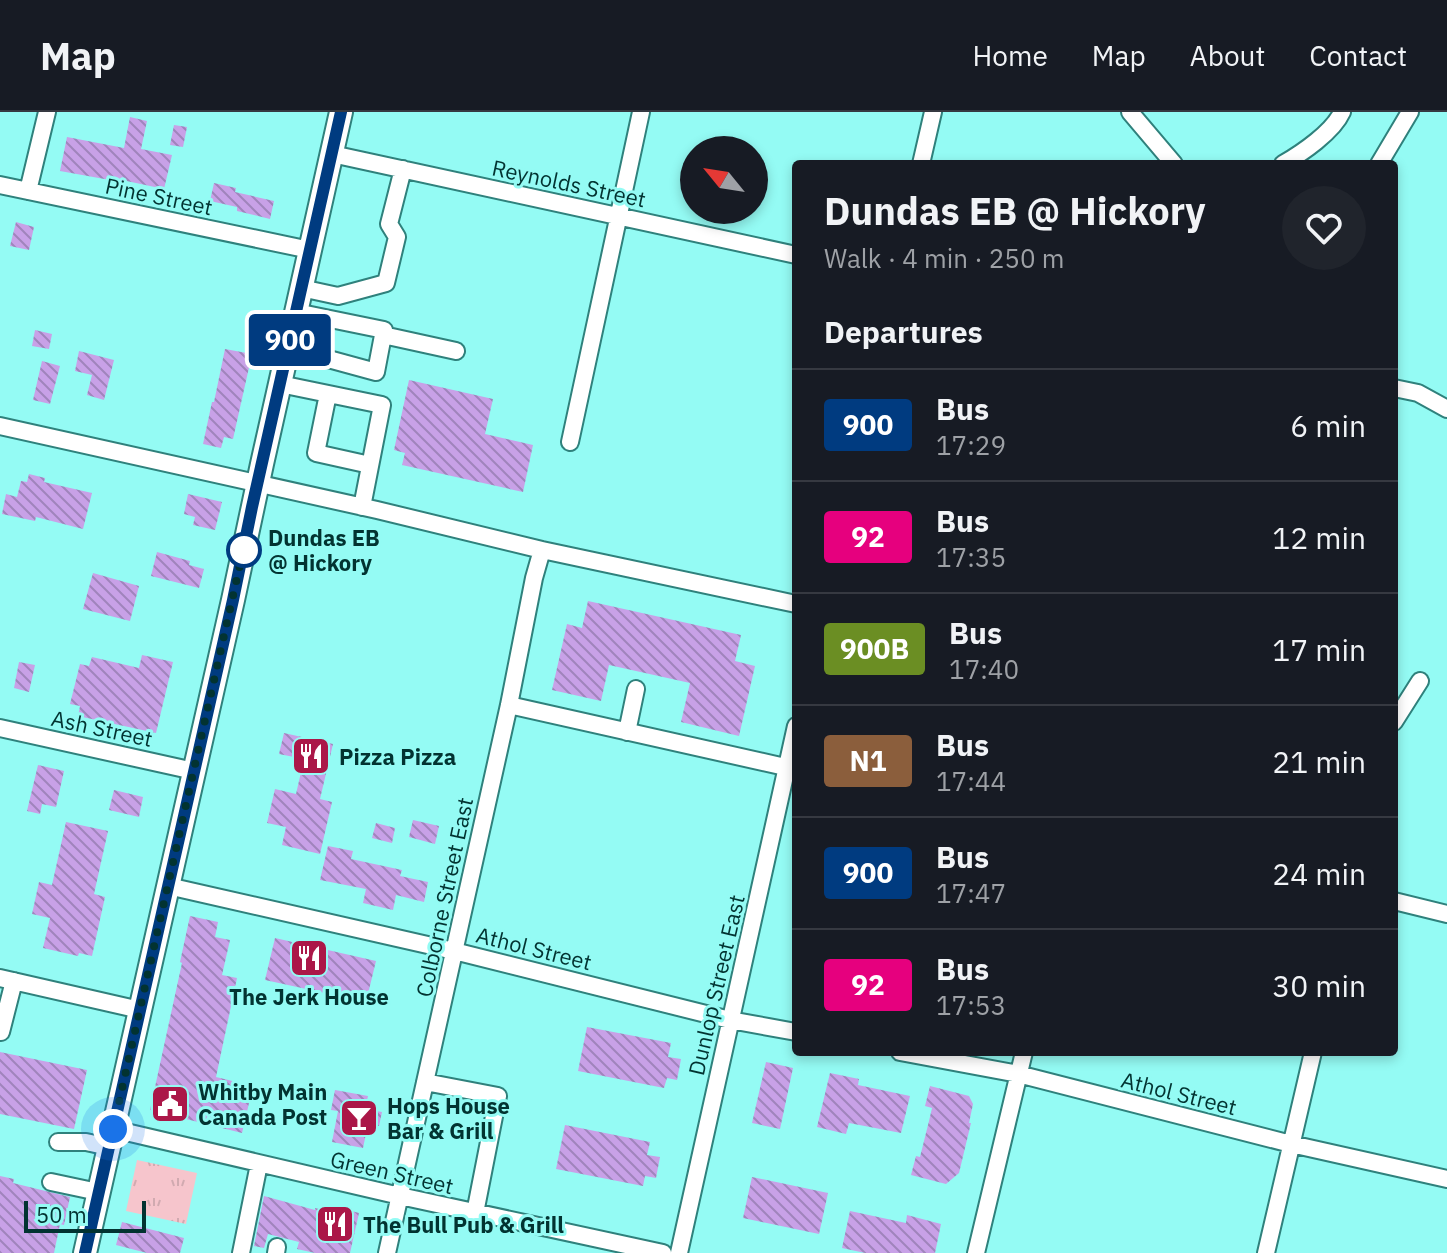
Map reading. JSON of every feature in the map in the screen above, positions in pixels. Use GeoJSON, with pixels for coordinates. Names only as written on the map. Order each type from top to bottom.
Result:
{"type":"FeatureCollection","features":[{"type":"Feature","properties":{"kind":"main road"},"geometry":{"type":"LineString","coordinates":[[85,1253],[341,112]]}},
{"type":"Feature","properties":{"kind":"street"},"geometry":{"type":"LineString","coordinates":[[28,191],[47,112]]}},
{"type":"Feature","properties":{"kind":"street"},"geometry":{"type":"LineString","coordinates":[[570,442],[641,112]]}},
{"type":"Feature","properties":{"kind":"street"},"geometry":{"type":"LineString","coordinates":[[922,160],[933,112]]}},
{"type":"Feature","properties":{"kind":"street"},"geometry":{"type":"LineString","coordinates":[[1130,112],[1171,160]]}},
{"type":"Feature","properties":{"kind":"street"},"geometry":{"type":"LineString","coordinates":[[1291,160],[1338,122],[1342,112]]}},
{"type":"Feature","properties":{"kind":"street"},"geometry":{"type":"LineString","coordinates":[[1381,160],[1410,112]]}},
{"type":"Feature","properties":{"kind":"street","name":"Reynolds Street"},"geometry":{"type":"LineString","coordinates":[[332,154],[792,254]]}},
{"type":"Feature","properties":{"kind":"street"},"geometry":{"type":"LineString","coordinates":[[301,288],[338,296],[386,283],[397,237],[389,224],[403,169]]}},
{"type":"Feature","properties":{"kind":"street","name":"Pine Street"},"geometry":{"type":"LineString","coordinates":[[0,185],[310,250]]}},
{"type":"Feature","properties":{"kind":"street"},"geometry":{"type":"LineString","coordinates":[[288,348],[376,372],[384,330],[296,312]]}},
{"type":"Feature","properties":{"kind":"street"},"geometry":{"type":"LineString","coordinates":[[383,335],[456,351]]}},
{"type":"Feature","properties":{"kind":"street"},"geometry":{"type":"LineString","coordinates":[[280,384],[382,405],[362,507]]}},
{"type":"Feature","properties":{"kind":"street"},"geometry":{"type":"LineString","coordinates":[[1398,389],[1418,393],[1447,409]]}},
{"type":"Feature","properties":{"kind":"street"},"geometry":{"type":"LineString","coordinates":[[328,394],[316,453],[370,465]]}},
{"type":"Feature","properties":{"kind":"street"},"geometry":{"type":"LineString","coordinates":[[0,426],[542,550],[792,603]]}},
{"type":"Feature","properties":{"kind":"street","name":"Colborne Street East"},"geometry":{"type":"LineString","coordinates":[[387,1253],[542,550]]}},
{"type":"Feature","properties":{"kind":"street"},"geometry":{"type":"LineString","coordinates":[[1398,716],[1420,681]]}},
{"type":"Feature","properties":{"kind":"street"},"geometry":{"type":"LineString","coordinates":[[627,732],[636,689]]}},
{"type":"Feature","properties":{"kind":"street"},"geometry":{"type":"LineString","coordinates":[[509,705],[792,768]]}},
{"type":"Feature","properties":{"kind":"street","name":"Ash Street"},"geometry":{"type":"LineString","coordinates":[[0,728],[194,771]]}},
{"type":"Feature","properties":{"kind":"street","name":"Dunlop Street East"},"geometry":{"type":"LineString","coordinates":[[679,1253],[730,1020],[792,768]]}},
{"type":"Feature","properties":{"kind":"street","name":"Athol Street"},"geometry":{"type":"LineString","coordinates":[[168,886],[454,951],[730,1020],[792,1031]]}},
{"type":"Feature","properties":{"kind":"street"},"geometry":{"type":"LineString","coordinates":[[1398,902],[1447,914]]}},
{"type":"Feature","properties":{"kind":"street"},"geometry":{"type":"LineString","coordinates":[[1,1032],[7,980],[140,1010]]}},
{"type":"Feature","properties":{"kind":"street","name":"Athol Street"},"geometry":{"type":"LineString","coordinates":[[921,1056],[1018,1074],[1291,1144],[1447,1179]]}},
{"type":"Feature","properties":{"kind":"street"},"geometry":{"type":"LineString","coordinates":[[976,1253],[1023,1056]]}},
{"type":"Feature","properties":{"kind":"street"},"geometry":{"type":"LineString","coordinates":[[1266,1253],[1312,1056]]}},
{"type":"Feature","properties":{"kind":"street"},"geometry":{"type":"LineString","coordinates":[[425,1082],[498,1096],[475,1213]]}},
{"type":"Feature","properties":{"kind":"street","name":"Green Street"},"geometry":{"type":"LineString","coordinates":[[58,1142],[111,1138],[259,1164],[475,1213],[590,1245],[663,1253]]}},
{"type":"Feature","properties":{"kind":"street"},"geometry":{"type":"LineString","coordinates":[[241,1253],[259,1164]]}},
{"type":"Feature","properties":{"kind":"street"},"geometry":{"type":"LineString","coordinates":[[51,1182],[98,1192]]}},
{"type":"Feature","properties":{"kind":"green space"},"geometry":{"type":"Polygon","coordinates":[[[137,1160],[197,1173],[186,1224],[126,1211],[137,1160]]]}},
{"type":"Feature","properties":{"kind":"building"},"geometry":{"type":"Polygon","coordinates":[[[130,117],[147,121],[141,149],[172,155],[164,189],[60,171],[67,137],[124,148],[130,117]]]}},
{"type":"Feature","properties":{"kind":"building"},"geometry":{"type":"Polygon","coordinates":[[[174,125],[187,127],[183,147],[170,145],[174,125]]]}},
{"type":"Feature","properties":{"kind":"building"},"geometry":{"type":"Polygon","coordinates":[[[214,183],[236,188],[235,192],[274,201],[270,219],[210,201],[214,183]]]}},
{"type":"Feature","properties":{"kind":"building"},"geometry":{"type":"Polygon","coordinates":[[[16,222],[34,227],[29,250],[10,246],[16,222]]]}},
{"type":"Feature","properties":{"kind":"building"},"geometry":{"type":"Polygon","coordinates":[[[35,330],[52,334],[49,349],[32,346],[35,330]]]}},
{"type":"Feature","properties":{"kind":"building"},"geometry":{"type":"Polygon","coordinates":[[[225,349],[252,354],[233,439],[224,437],[221,448],[203,444],[225,349]]]}},
{"type":"Feature","properties":{"kind":"building"},"geometry":{"type":"Polygon","coordinates":[[[79,351],[114,360],[104,400],[87,395],[92,375],[75,371],[79,351]]]}},
{"type":"Feature","properties":{"kind":"building"},"geometry":{"type":"Polygon","coordinates":[[[42,361],[60,366],[50,404],[33,400],[42,361]]]}},
{"type":"Feature","properties":{"kind":"building"},"geometry":{"type":"Polygon","coordinates":[[[409,380],[493,399],[485,434],[533,445],[523,492],[402,465],[405,453],[394,450],[409,380]]]}},
{"type":"Feature","properties":{"kind":"building"},"geometry":{"type":"Polygon","coordinates":[[[29,474],[45,478],[44,482],[92,493],[83,529],[36,517],[35,521],[2,514],[6,494],[17,497],[21,481],[27,482],[29,474]]]}},
{"type":"Feature","properties":{"kind":"building"},"geometry":{"type":"Polygon","coordinates":[[[188,494],[222,502],[215,530],[193,525],[195,517],[184,514],[188,494]]]}},
{"type":"Feature","properties":{"kind":"building"},"geometry":{"type":"Polygon","coordinates":[[[157,552],[190,561],[189,565],[204,569],[199,588],[151,576],[157,552]]]}},
{"type":"Feature","properties":{"kind":"building"},"geometry":{"type":"Polygon","coordinates":[[[93,573],[139,586],[130,621],[83,609],[93,573]]]}},
{"type":"Feature","properties":{"kind":"building"},"geometry":{"type":"Polygon","coordinates":[[[588,601],[741,635],[735,661],[755,666],[739,736],[681,722],[690,683],[609,665],[601,701],[552,690],[567,624],[582,628],[588,601]]]}},
{"type":"Feature","properties":{"kind":"building"},"geometry":{"type":"Polygon","coordinates":[[[142,655],[173,662],[156,733],[78,716],[80,706],[70,704],[80,664],[89,666],[92,657],[139,668],[142,655]]]}},
{"type":"Feature","properties":{"kind":"building"},"geometry":{"type":"Polygon","coordinates":[[[19,662],[35,665],[29,692],[14,688],[19,662]]]}},
{"type":"Feature","properties":{"kind":"building"},"geometry":{"type":"Polygon","coordinates":[[[284,733],[333,744],[320,799],[332,802],[320,854],[282,845],[286,827],[267,823],[275,789],[296,794],[304,759],[279,754],[284,733]]]}},
{"type":"Feature","properties":{"kind":"building"},"geometry":{"type":"Polygon","coordinates":[[[38,765],[64,771],[56,807],[42,804],[40,814],[27,811],[38,765]]]}},
{"type":"Feature","properties":{"kind":"building"},"geometry":{"type":"Polygon","coordinates":[[[114,790],[143,797],[139,817],[109,810],[114,790]]]}},
{"type":"Feature","properties":{"kind":"building"},"geometry":{"type":"Polygon","coordinates":[[[413,820],[439,826],[435,844],[409,837],[413,820]]]}},
{"type":"Feature","properties":{"kind":"building"},"geometry":{"type":"Polygon","coordinates":[[[66,822],[108,831],[94,894],[105,897],[92,956],[43,948],[50,918],[32,914],[39,882],[52,885],[66,822]]]}},
{"type":"Feature","properties":{"kind":"building"},"geometry":{"type":"Polygon","coordinates":[[[376,823],[395,828],[392,843],[372,838],[376,823]]]}},
{"type":"Feature","properties":{"kind":"building"},"geometry":{"type":"Polygon","coordinates":[[[328,846],[353,851],[351,859],[402,870],[400,876],[428,882],[424,902],[396,895],[393,910],[363,903],[366,889],[320,880],[328,846]]]}},
{"type":"Feature","properties":{"kind":"building"},"geometry":{"type":"Polygon","coordinates":[[[190,916],[218,922],[215,937],[230,940],[222,975],[237,978],[216,1077],[253,1086],[242,1133],[150,1110],[190,916]]]}},
{"type":"Feature","properties":{"kind":"building"},"geometry":{"type":"Polygon","coordinates":[[[275,938],[376,961],[366,1002],[265,980],[275,938]]]}},
{"type":"Feature","properties":{"kind":"building"},"geometry":{"type":"Polygon","coordinates":[[[587,1027],[671,1043],[668,1057],[681,1059],[677,1080],[667,1078],[664,1088],[578,1071],[587,1027]]]}},
{"type":"Feature","properties":{"kind":"building"},"geometry":{"type":"Polygon","coordinates":[[[0,1052],[87,1070],[74,1129],[0,1114],[0,1052]]]}},
{"type":"Feature","properties":{"kind":"building"},"geometry":{"type":"Polygon","coordinates":[[[766,1062],[793,1068],[780,1129],[752,1123],[766,1062]]]}},
{"type":"Feature","properties":{"kind":"building"},"geometry":{"type":"Polygon","coordinates":[[[830,1073],[859,1079],[858,1085],[910,1096],[901,1133],[849,1123],[846,1134],[817,1127],[830,1073]]]}},
{"type":"Feature","properties":{"kind":"building"},"geometry":{"type":"Polygon","coordinates":[[[930,1086],[969,1096],[973,1104],[959,1173],[946,1184],[911,1175],[916,1156],[920,1157],[932,1108],[925,1106],[930,1086]]]}},
{"type":"Feature","properties":{"kind":"building","name":"Hops House Bar & Grill"},"geometry":{"type":"Polygon","coordinates":[[[335,1090],[368,1096],[365,1109],[382,1112],[379,1126],[368,1124],[363,1148],[332,1142],[338,1111],[331,1110],[335,1090]]]}},
{"type":"Feature","properties":{"kind":"building"},"geometry":{"type":"Polygon","coordinates":[[[565,1125],[650,1142],[647,1155],[660,1157],[656,1178],[645,1176],[643,1186],[556,1169],[565,1125]]]}},
{"type":"Feature","properties":{"kind":"building"},"geometry":{"type":"Polygon","coordinates":[[[0,1176],[14,1179],[13,1183],[70,1197],[54,1253],[0,1253],[0,1176]]]}},
{"type":"Feature","properties":{"kind":"building"},"geometry":{"type":"Polygon","coordinates":[[[752,1177],[828,1193],[819,1234],[743,1218],[752,1177]]]}},
{"type":"Feature","properties":{"kind":"building"},"geometry":{"type":"Polygon","coordinates":[[[264,1196],[315,1210],[331,1212],[333,1206],[359,1213],[350,1253],[315,1253],[297,1249],[299,1242],[268,1234],[264,1248],[254,1246],[264,1196]]]}},
{"type":"Feature","properties":{"kind":"building"},"geometry":{"type":"Polygon","coordinates":[[[850,1211],[906,1223],[907,1215],[941,1224],[935,1253],[865,1253],[842,1248],[850,1211]]]}},
{"type":"Feature","properties":{"kind":"building"},"geometry":{"type":"Polygon","coordinates":[[[122,1222],[184,1238],[180,1253],[147,1253],[116,1245],[122,1222]]]}},
{"type":"Feature","properties":{"kind":"bus line","name":"900"},"geometry":{"type":"LineString","coordinates":[[85,1253],[341,112]]}},
{"type":"Feature","properties":{"kind":"place","name":"Dundas EB @ Hickory"},"geometry":{"type":"Point","coordinates":[244,550]}},
{"type":"Feature","properties":{"kind":"place","name":"Pizza Pizza"},"geometry":{"type":"Point","coordinates":[311,756]}},
{"type":"Feature","properties":{"kind":"place","name":"The Jerk House"},"geometry":{"type":"Point","coordinates":[309,958]}},
{"type":"Feature","properties":{"kind":"place","name":"Whitby Main Canada Post"},"geometry":{"type":"Point","coordinates":[170,1104]}},
{"type":"Feature","properties":{"kind":"place","name":"Hops House Bar & Grill"},"geometry":{"type":"Point","coordinates":[359,1118]}},
{"type":"Feature","properties":{"kind":"place","name":"The Bull Pub & Grill"},"geometry":{"type":"Point","coordinates":[335,1224]}},
{"type":"Feature","properties":{"kind":"route"},"geometry":{"type":"LineString","coordinates":[[113,1129],[246,538],[244,550]]}}]}
